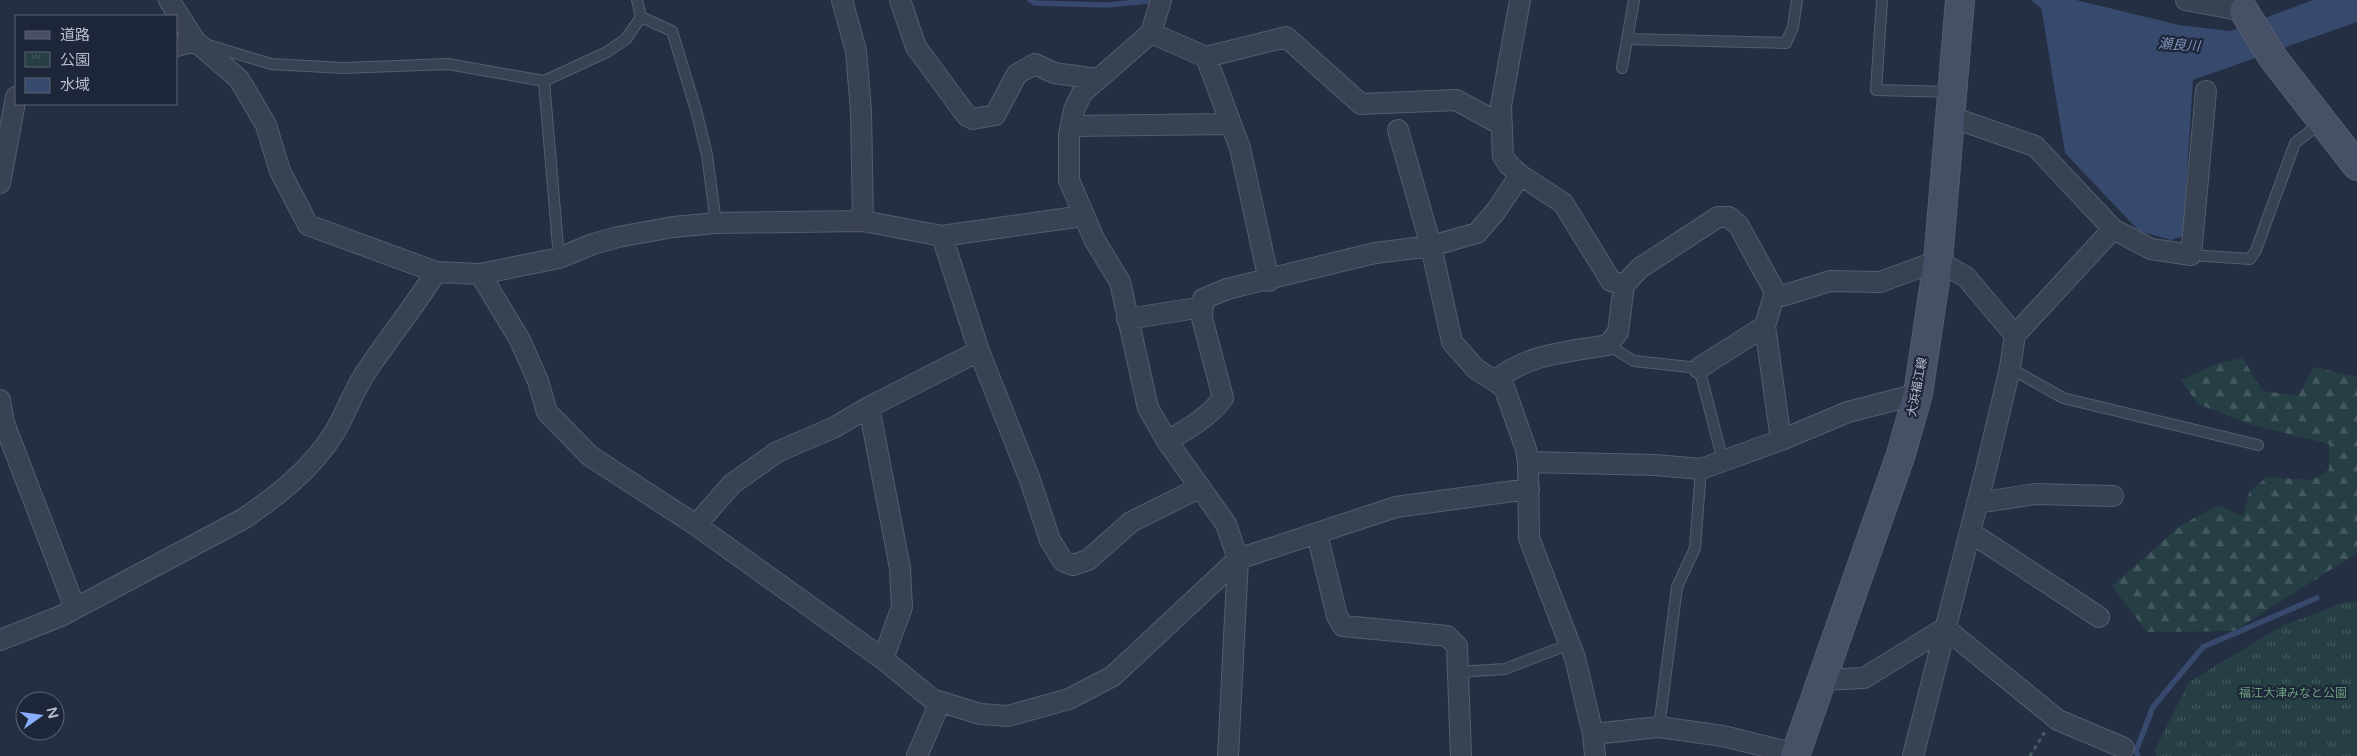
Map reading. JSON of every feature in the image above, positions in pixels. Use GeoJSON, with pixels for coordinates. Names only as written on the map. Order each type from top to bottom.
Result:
{"type":"FeatureCollection","features":[{"type":"Feature","properties":{"kind":"main road","name":"大浜福江線"},"geometry":{"type":"LineString","coordinates":[[1796,755],[1902,454],[1918,394],[1938,261],[1953,104],[1960,1]]}},
{"type":"Feature","properties":{"kind":"main road"},"geometry":{"type":"LineString","coordinates":[[2244,6],[2273,58],[2357,166]]}},
{"type":"Feature","properties":{"kind":"street"},"geometry":{"type":"LineString","coordinates":[[169,0],[174,15]]}},
{"type":"Feature","properties":{"kind":"street"},"geometry":{"type":"LineString","coordinates":[[842,0],[856,51],[862,111],[863,221]]}},
{"type":"Feature","properties":{"kind":"street"},"geometry":{"type":"LineString","coordinates":[[900,0],[916,47],[967,116],[973,119],[995,115],[1016,74],[1035,64],[1054,72],[1097,78]]}},
{"type":"Feature","properties":{"kind":"street"},"geometry":{"type":"LineString","coordinates":[[1161,0],[1151,33],[1082,93],[1074,110],[1069,135],[1069,180],[1094,239],[1120,282],[1148,408],[1167,441],[1226,524],[1238,559],[1228,756]]}},
{"type":"Feature","properties":{"kind":"street"},"geometry":{"type":"LineString","coordinates":[[1520,0],[1501,106],[1504,156],[1509,165],[1520,175],[1563,203],[1611,281],[1624,285]]}},
{"type":"Feature","properties":{"kind":"street"},"geometry":{"type":"LineString","coordinates":[[2186,0],[2244,6]]}},
{"type":"Feature","properties":{"kind":"street"},"geometry":{"type":"LineString","coordinates":[[178,25],[185,44],[238,79],[266,125],[280,171],[308,225],[436,272],[480,274],[559,258],[593,244],[618,237],[673,227],[716,223],[863,221],[942,236],[1084,216]]}},
{"type":"Feature","properties":{"kind":"street"},"geometry":{"type":"LineString","coordinates":[[1151,33],[1206,57],[1286,37],[1361,104],[1456,100],[1502,125]]}},
{"type":"Feature","properties":{"kind":"street"},"geometry":{"type":"LineString","coordinates":[[1206,57],[1240,148],[1269,281]]}},
{"type":"Feature","properties":{"kind":"street"},"geometry":{"type":"LineString","coordinates":[[1953,104],[2035,146],[2113,229],[2152,249],[2192,255],[2206,91]]}},
{"type":"Feature","properties":{"kind":"street"},"geometry":{"type":"LineString","coordinates":[[0,98],[15,92]]}},
{"type":"Feature","properties":{"kind":"street"},"geometry":{"type":"LineString","coordinates":[[0,183],[15,102]]}},
{"type":"Feature","properties":{"kind":"street"},"geometry":{"type":"LineString","coordinates":[[1071,126],[1230,124]]}},
{"type":"Feature","properties":{"kind":"street"},"geometry":{"type":"LineString","coordinates":[[1398,130],[1431,246],[1452,342],[1476,370],[1504,387],[1526,449],[1529,489],[1529,538],[1570,644],[1593,734],[1595,756]]}},
{"type":"Feature","properties":{"kind":"street"},"geometry":{"type":"LineString","coordinates":[[1167,441],[1192,426],[1215,408],[1223,398],[1202,318],[1204,299],[1213,294],[1375,253],[1431,246],[1476,233],[1496,211],[1520,175]]}},
{"type":"Feature","properties":{"kind":"street"},"geometry":{"type":"LineString","coordinates":[[1495,381],[1506,371],[1535,358],[1608,345],[1618,332],[1624,285],[1640,268],[1718,217],[1729,218],[1739,226],[1775,292],[1782,296],[1830,281],[1880,282],[1938,261],[1966,277],[2014,335]]}},
{"type":"Feature","properties":{"kind":"street"},"geometry":{"type":"LineString","coordinates":[[1913,756],[2010,368],[2014,335],[2113,229]]}},
{"type":"Feature","properties":{"kind":"street"},"geometry":{"type":"LineString","coordinates":[[942,236],[979,350],[1030,480],[1050,540],[1063,561],[1073,565],[1088,560],[1131,522],[1199,488]]}},
{"type":"Feature","properties":{"kind":"street"},"geometry":{"type":"LineString","coordinates":[[0,640],[75,608],[242,519],[268,502],[304,471],[333,434],[368,367],[413,309],[436,272]]}},
{"type":"Feature","properties":{"kind":"street"},"geometry":{"type":"LineString","coordinates":[[480,274],[520,340],[538,381],[547,412],[590,456],[696,525],[883,659],[932,699],[980,714],[1008,716],[1069,699],[1114,676],[1238,559],[1396,507],[1529,489]]}},
{"type":"Feature","properties":{"kind":"street"},"geometry":{"type":"LineString","coordinates":[[1775,292],[1765,326],[1781,440]]}},
{"type":"Feature","properties":{"kind":"street"},"geometry":{"type":"LineString","coordinates":[[1127,319],[1203,307]]}},
{"type":"Feature","properties":{"kind":"street"},"geometry":{"type":"LineString","coordinates":[[1699,368],[1765,326]]}},
{"type":"Feature","properties":{"kind":"street"},"geometry":{"type":"LineString","coordinates":[[696,525],[732,484],[777,452],[836,427],[868,407],[979,350]]}},
{"type":"Feature","properties":{"kind":"street"},"geometry":{"type":"LineString","coordinates":[[1528,462],[1655,465],[1701,469],[1781,440],[1848,412],[1918,394]]}},
{"type":"Feature","properties":{"kind":"street"},"geometry":{"type":"LineString","coordinates":[[0,400],[4,423],[75,608]]}},
{"type":"Feature","properties":{"kind":"street"},"geometry":{"type":"LineString","coordinates":[[868,407],[900,568],[902,607],[883,659]]}},
{"type":"Feature","properties":{"kind":"street"},"geometry":{"type":"LineString","coordinates":[[1977,503],[2035,494],[2113,496]]}},
{"type":"Feature","properties":{"kind":"street"},"geometry":{"type":"LineString","coordinates":[[1970,532],[2099,617]]}},
{"type":"Feature","properties":{"kind":"street"},"geometry":{"type":"LineString","coordinates":[[1317,534],[1337,616],[1343,626],[1448,636],[1457,646],[1461,756]]}},
{"type":"Feature","properties":{"kind":"street"},"geometry":{"type":"LineString","coordinates":[[1822,680],[1864,678],[1945,628]]}},
{"type":"Feature","properties":{"kind":"street"},"geometry":{"type":"LineString","coordinates":[[1945,628],[2054,717],[2124,748]]}},
{"type":"Feature","properties":{"kind":"street"},"geometry":{"type":"LineString","coordinates":[[917,756],[940,702]]}},
{"type":"Feature","properties":{"kind":"street"},"geometry":{"type":"LineString","coordinates":[[1593,734],[1658,727],[1722,736],[1796,755]]}},
{"type":"Feature","properties":{"kind":"lane"},"geometry":{"type":"LineString","coordinates":[[185,44],[271,64],[342,68],[448,64],[544,81],[608,52],[626,39],[641,17],[637,0]]}},
{"type":"Feature","properties":{"kind":"lane"},"geometry":{"type":"LineString","coordinates":[[1622,68],[1634,0]]}},
{"type":"Feature","properties":{"kind":"lane"},"geometry":{"type":"LineString","coordinates":[[1627,39],[1786,43],[1793,27],[1797,0]]}},
{"type":"Feature","properties":{"kind":"lane"},"geometry":{"type":"LineString","coordinates":[[1882,0],[1876,90],[1953,104]]}},
{"type":"Feature","properties":{"kind":"lane"},"geometry":{"type":"LineString","coordinates":[[641,17],[672,31],[696,110],[707,155],[716,223]]}},
{"type":"Feature","properties":{"kind":"lane"},"geometry":{"type":"LineString","coordinates":[[544,81],[559,258]]}},
{"type":"Feature","properties":{"kind":"lane"},"geometry":{"type":"LineString","coordinates":[[2192,255],[2250,259],[2256,250],[2295,143],[2322,122]]}},
{"type":"Feature","properties":{"kind":"lane"},"geometry":{"type":"LineString","coordinates":[[1608,345],[1634,361],[1699,368],[1723,461]]}},
{"type":"Feature","properties":{"kind":"lane"},"geometry":{"type":"LineString","coordinates":[[2010,368],[2063,398],[2258,446]]}},
{"type":"Feature","properties":{"kind":"lane"},"geometry":{"type":"LineString","coordinates":[[1658,727],[1677,587],[1695,548],[1701,469]]}},
{"type":"Feature","properties":{"kind":"lane"},"geometry":{"type":"LineString","coordinates":[[1458,672],[1505,669],[1570,644]]}},
{"type":"Feature","properties":{"kind":"path"},"geometry":{"type":"LineString","coordinates":[[2030,756],[2054,717]]}},
{"type":"Feature","properties":{"kind":"green space"},"geometry":{"type":"Polygon","coordinates":[[[2242,358],[2263,391],[2298,396],[2314,367],[2357,377],[2357,553],[2234,631],[2147,632],[2112,586],[2180,526],[2219,505],[2243,517],[2249,492],[2267,477],[2312,480],[2329,470],[2329,444],[2249,424],[2198,404],[2181,380],[2219,363],[2242,358]]]}},
{"type":"Feature","properties":{"kind":"green space","name":"福江大津みなと公園"},"geometry":{"type":"Polygon","coordinates":[[[2357,601],[2357,756],[2156,756],[2155,750],[2189,682],[2282,626],[2345,602],[2357,601]]]}},
{"type":"Feature","properties":{"kind":"water"},"geometry":{"type":"Polygon","coordinates":[[[2040,0],[2076,0],[2179,25],[2230,31],[2313,0],[2357,0],[2357,22],[2193,80],[2183,236],[2171,240],[2139,231],[2065,153],[2040,0]]]}},
{"type":"Feature","properties":{"kind":"waterway","name":"瀬良川"},"geometry":{"type":"LineString","coordinates":[[1030,0],[1035,3],[1108,5],[1157,0]]}},
{"type":"Feature","properties":{"kind":"waterway","name":"瀬良川"},"geometry":{"type":"LineString","coordinates":[[2035,0],[2045,8]]}},
{"type":"Feature","properties":{"kind":"waterway"},"geometry":{"type":"LineString","coordinates":[[2138,756],[2136,751],[2153,707],[2203,647],[2317,598]]}}]}
